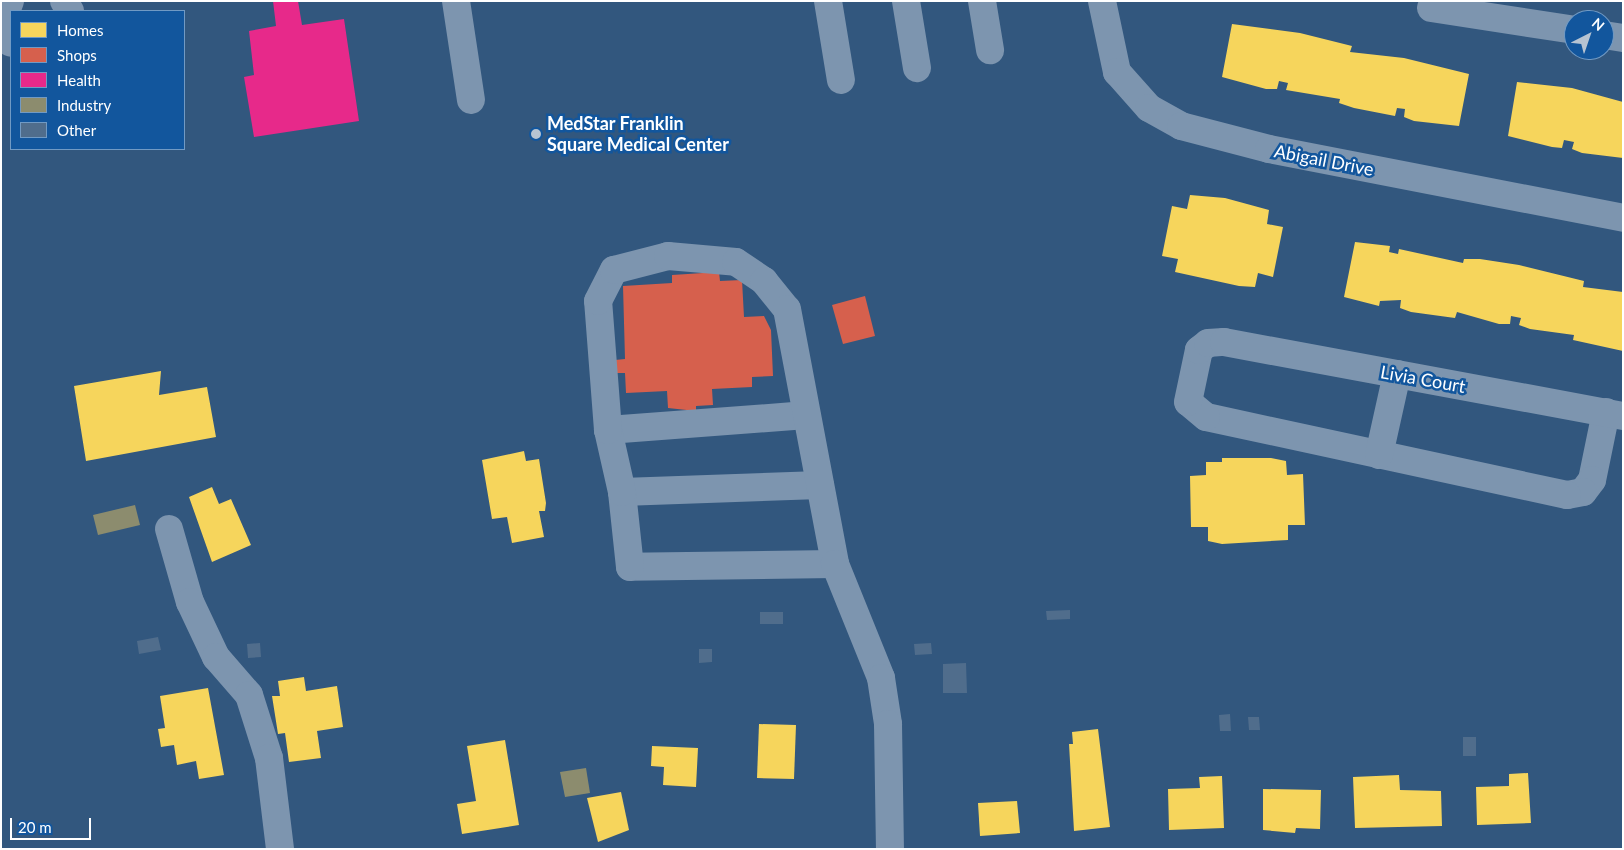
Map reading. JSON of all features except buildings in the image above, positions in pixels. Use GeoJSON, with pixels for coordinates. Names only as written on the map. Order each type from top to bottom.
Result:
{"type":"FeatureCollection","features":[{"type":"Feature","properties":{"kind":"street"},"geometry":{"type":"LineString","coordinates":[[456,1],[471,100]]}},
{"type":"Feature","properties":{"kind":"street"},"geometry":{"type":"LineString","coordinates":[[828,1],[841,80]]}},
{"type":"Feature","properties":{"kind":"street"},"geometry":{"type":"LineString","coordinates":[[906,1],[917,68]]}},
{"type":"Feature","properties":{"kind":"street"},"geometry":{"type":"LineString","coordinates":[[982,1],[990,50]]}},
{"type":"Feature","properties":{"kind":"street","name":"Abigail Drive"},"geometry":{"type":"LineString","coordinates":[[1102,1],[1117,72],[1149,108],[1181,126],[1269,149],[1623,218]]}},
{"type":"Feature","properties":{"kind":"street"},"geometry":{"type":"LineString","coordinates":[[6,6],[3,20],[10,39]]}},
{"type":"Feature","properties":{"kind":"street"},"geometry":{"type":"LineString","coordinates":[[1431,8],[1564,28]]}},
{"type":"Feature","properties":{"kind":"street"},"geometry":{"type":"LineString","coordinates":[[835,564],[630,566],[622,492],[608,430],[598,301],[614,270],[668,256],[736,262],[764,281],[787,309],[835,564],[880,678],[888,724],[890,849]]}},
{"type":"Feature","properties":{"kind":"street","name":"Livia Court"},"geometry":{"type":"LineString","coordinates":[[1379,455],[1206,416],[1193,409],[1188,402],[1194,360],[1208,343],[1224,342],[1614,414]]}},
{"type":"Feature","properties":{"kind":"street"},"geometry":{"type":"LineString","coordinates":[[1397,374],[1379,455],[1567,495],[1583,492],[1592,480],[1614,414]]}},
{"type":"Feature","properties":{"kind":"street"},"geometry":{"type":"LineString","coordinates":[[608,430],[806,416]]}},
{"type":"Feature","properties":{"kind":"street"},"geometry":{"type":"LineString","coordinates":[[622,492],[820,485]]}},
{"type":"Feature","properties":{"kind":"street"},"geometry":{"type":"LineString","coordinates":[[169,529],[190,602],[216,657],[248,696],[269,758],[280,849]]}},
{"type":"Feature","properties":{"kind":"place","name":"MedStar Franklin Square Medical Center"},"geometry":{"type":"Point","coordinates":[536,134]}}]}
